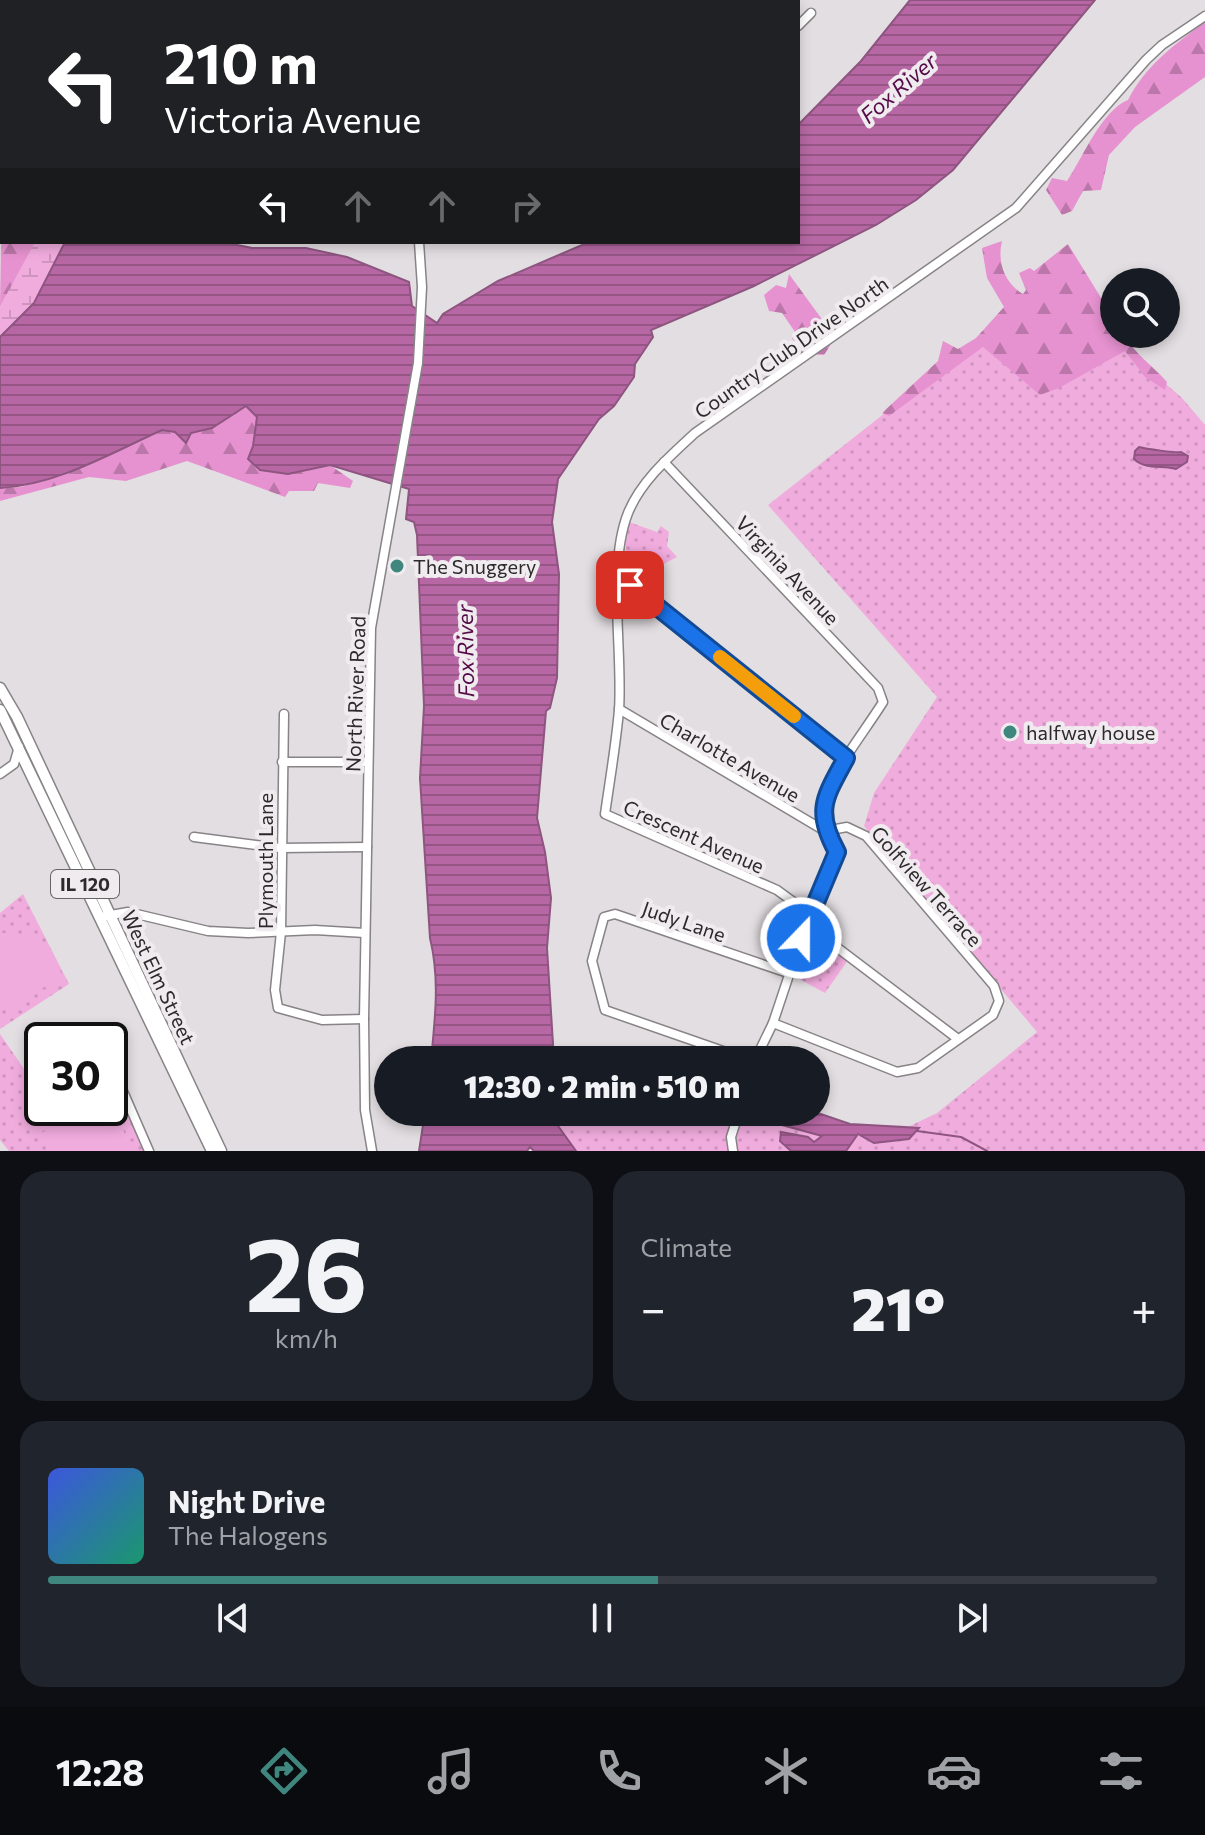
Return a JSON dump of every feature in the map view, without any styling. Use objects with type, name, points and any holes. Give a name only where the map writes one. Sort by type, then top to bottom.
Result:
[{"type":"main road","name":"West Elm Street","points":[[0,688],[17,717],[212,1151]]},
{"type":"main road","name":"West Elm Street","points":[[0,710],[221,1151]]},
{"type":"street","points":[[800,24],[811,13]]},
{"type":"street","name":"Country Club Drive North","points":[[605,814],[619,709],[618,586],[621,540],[627,514],[642,488],[664,462],[712,420],[1016,208],[1146,60],[1162,45],[1205,16]]},
{"type":"street","name":"North River Road","points":[[372,1151],[365,1110],[364,1019],[371,628],[418,363],[422,244]]},
{"type":"street","name":"Virginia Avenue","points":[[664,462],[878,688],[883,702],[846,758]]},
{"type":"street","points":[[618,586],[630,585],[846,758],[824,801],[825,831],[837,852],[806,924],[773,1023],[762,1046]]},
{"type":"street","name":"Charlotte Avenue","points":[[619,709],[825,831]]},
{"type":"street","name":"Plymouth Lane","points":[[284,714],[281,932],[275,990],[278,1008],[322,1020],[364,1019]]},
{"type":"street","points":[[0,774],[11,767],[17,758],[19,746]]},
{"type":"street","points":[[282,762],[367,762]]},
{"type":"street","points":[[11,767],[31,770]]},
{"type":"street","name":"Crescent Avenue","points":[[605,814],[777,890],[810,914]]},
{"type":"street","name":"Golfview Terrace","points":[[825,831],[847,827],[866,836],[994,986],[999,1001],[993,1015],[958,1039]]},
{"type":"street","points":[[194,837],[280,848],[367,847]]},
{"type":"street","points":[[105,916],[128,912],[208,931],[365,933]]},
{"type":"street","name":"Judy Lane","points":[[709,1046],[605,1010],[592,961],[604,917],[615,914],[788,973]]},
{"type":"street","points":[[773,1023],[897,1072],[918,1068],[958,1039],[806,924]]},
{"type":"street","points":[[128,1103],[149,1151]]},
{"type":"street","points":[[733,1151],[731,1137],[735,1126]]},
{"type":"green space","points":[[1205,22],[1205,77],[1135,127],[1109,155],[1101,190],[1083,191],[1072,211],[1062,215],[1046,190],[1052,178],[1067,181],[1101,124],[1128,100],[1143,76],[1162,56]]},
{"type":"green space","points":[[1002,241],[1000,256],[1004,271],[1011,284],[1023,294],[1026,290],[1019,273],[1030,268],[1034,271],[1068,244],[1100,296],[1100,348],[1133,348],[1167,382],[1165,390],[1145,377],[1125,351],[1059,388],[1040,395],[983,347],[889,416],[882,413],[938,361],[943,341],[958,349],[976,338],[1004,307],[987,278],[982,248]]},
{"type":"green space","points":[[1,244],[35,244],[0,307]]},
{"type":"green space","points":[[34,244],[64,244],[34,303],[0,337],[0,307]]},
{"type":"green space","points":[[789,274],[829,329],[830,346],[824,355],[801,354],[792,338],[795,332],[782,313],[769,311],[764,295],[776,285],[786,288]]},
{"type":"green space","points":[[983,336],[1100,342],[1100,348],[1125,348],[1182,398],[1205,425],[1205,1151],[576,1151],[558,1126],[830,1126],[830,1117],[849,1124],[910,1126],[937,1113],[1037,1032],[864,826],[874,793],[937,697],[768,505]]},
{"type":"green space","points":[[246,406],[257,417],[248,459],[288,474],[330,465],[353,481],[350,488],[318,483],[314,491],[289,491],[285,497],[187,461],[126,481],[89,477],[0,501],[0,488],[21,487],[78,468],[162,430],[191,433],[212,428]]},
{"type":"green space","points":[[629,522],[657,532],[661,526],[669,532],[667,546],[677,557],[631,581],[626,579]]},
{"type":"green space","points":[[23,894],[69,984],[0,1029],[0,913]]},
{"type":"green space","points":[[807,928],[848,960],[825,993],[792,975]]},
{"type":"green space","points":[[2,933],[27,935],[41,941],[63,976],[11,1007],[4,1005],[0,998]]},
{"type":"green space","points":[[0,1034],[24,1069],[24,1126],[128,1126],[128,1113],[144,1151],[9,1151],[0,1140]]},
{"type":"green space","points":[[53,1126],[121,1126],[133,1151],[50,1151],[40,1134]]},
{"type":"water","name":"Fox River","points":[[910,0],[1095,0],[953,170],[916,200],[876,225],[754,286],[651,330],[653,337],[635,364],[634,377],[614,406],[599,419],[558,479],[552,522],[559,574],[557,678],[550,708],[546,711],[537,818],[551,898],[547,948],[553,1046],[432,1046],[436,984],[430,938],[420,778],[424,706],[417,535],[414,522],[406,519],[409,489],[330,465],[288,474],[260,470],[248,459],[257,417],[246,406],[212,428],[191,433],[186,443],[175,432],[162,430],[63,474],[21,486],[0,488],[0,337],[34,303],[64,244],[233,244],[252,248],[306,248],[347,257],[409,282],[412,306],[437,323],[443,314],[498,281],[584,244],[800,244],[800,123],[861,61]]},
{"type":"water","points":[[1139,447],[1181,452],[1188,456],[1187,462],[1176,469],[1143,465],[1134,459]]},
{"type":"water","points":[[830,1117],[850,1124],[919,1128],[909,1139],[874,1143],[858,1134],[846,1151],[791,1151],[780,1141],[781,1132],[808,1137],[814,1142],[822,1136],[786,1126],[830,1126]]},
{"type":"water","points":[[423,1126],[558,1126],[576,1151],[534,1151],[530,1147],[527,1151],[419,1151]]},
{"type":"waterway","points":[[917,1131],[961,1137],[987,1151]]},
{"type":"slow traffic","points":[[720,657],[794,716]]},
{"type":"place","name":"The Snuggery","points":[[397,566]]},
{"type":"place","name":"halfway house","points":[[1010,732]]},
{"type":"route","points":[[630,585],[846,758],[824,801],[825,831],[837,852],[801,938]]}]
